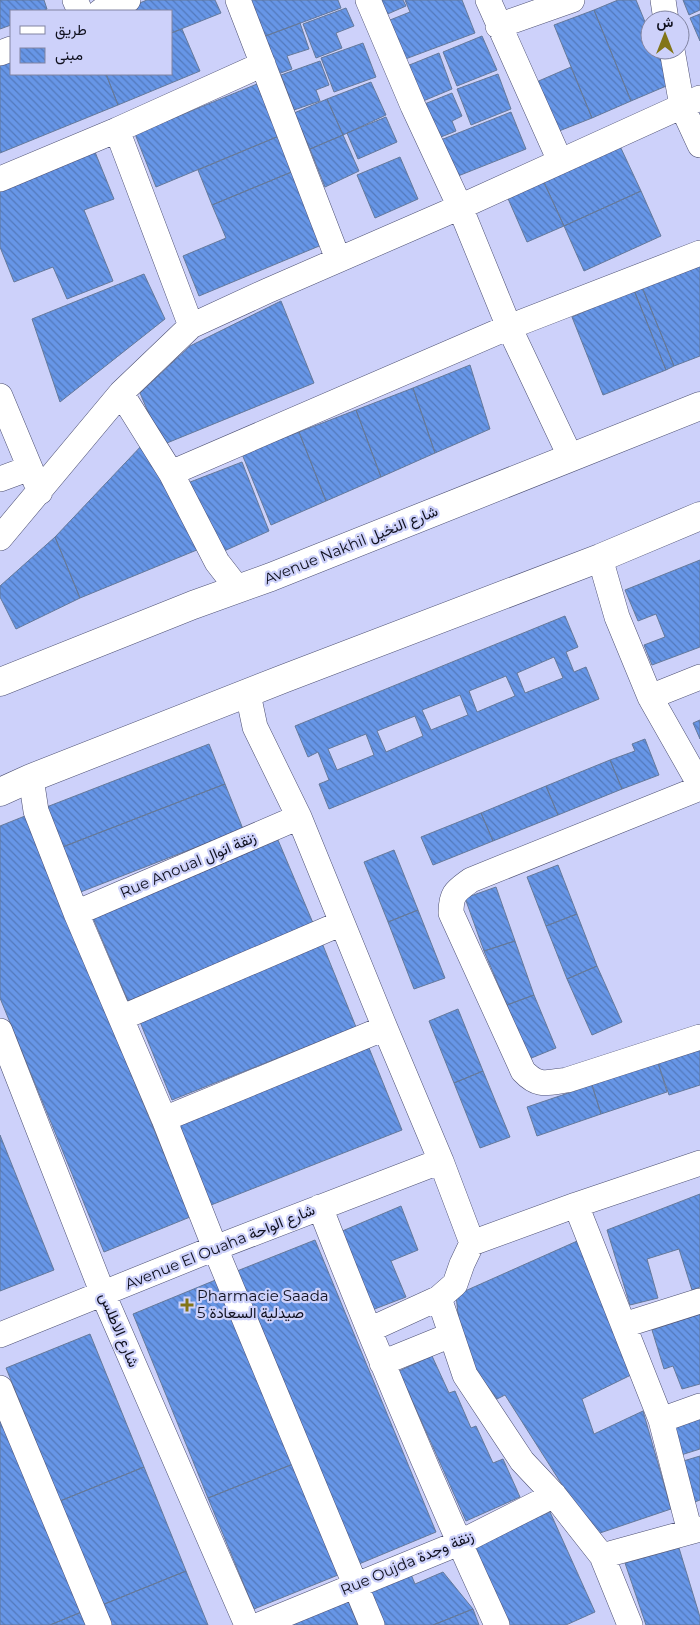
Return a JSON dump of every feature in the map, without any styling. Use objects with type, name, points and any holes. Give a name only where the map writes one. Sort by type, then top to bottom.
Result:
[{"type":"street","points":[[103,10],[128,0]]},
{"type":"street","points":[[238,0],[338,259]]},
{"type":"street","points":[[368,0],[394,64],[460,207],[509,327],[571,458]]},
{"type":"street","points":[[488,0],[560,161]]},
{"type":"street","points":[[498,26],[572,0]]},
{"type":"street","points":[[676,60],[691,102],[700,144]]},
{"type":"street","points":[[0,179],[117,130],[263,64]]},
{"type":"street","points":[[0,538],[121,393],[191,326],[691,102]]},
{"type":"street","points":[[117,130],[191,326]]},
{"type":"street","points":[[171,474],[509,327],[700,253]]},
{"type":"street","points":[[121,393],[171,474],[217,562],[238,589]]},
{"type":"street","points":[[0,396],[40,492]]},
{"type":"street","name":"Avenue Nakhil شارع النخيل","points":[[0,682],[700,406]]},
{"type":"street","points":[[0,479],[30,468]]},
{"type":"street","points":[[0,792],[31,778],[600,558],[700,516]]},
{"type":"street","points":[[600,558],[616,617],[650,697],[700,787],[471,880],[458,889],[451,900],[451,913],[523,1071],[532,1080],[545,1084],[567,1080],[700,1037]]},
{"type":"street","points":[[650,697],[700,677]]},
{"type":"street","points":[[248,694],[255,727],[299,817],[441,1161],[472,1243]]},
{"type":"street","points":[[31,778],[36,811],[76,913],[164,1119],[215,1248],[372,1625]]},
{"type":"street","name":"Rue Anoual زنقة انوال","points":[[76,913],[299,817]]},
{"type":"street","points":[[121,1018],[342,923]]},
{"type":"street","points":[[164,1119],[385,1028]]},
{"type":"street","name":"شارع الاطلس","points":[[0,1031],[103,1294],[247,1625]]},
{"type":"street","name":"Avenue El Ouaha شارع الواحة","points":[[0,1335],[215,1248],[441,1161]]},
{"type":"street","points":[[369,1330],[439,1298],[455,1284],[472,1243],[576,1204],[700,1163]]},
{"type":"street","points":[[576,1204],[661,1420],[695,1530],[602,1556]]},
{"type":"street","points":[[320,1207],[382,1363],[459,1543],[497,1625]]},
{"type":"street","points":[[439,1298],[465,1375],[522,1461],[554,1495],[602,1556],[630,1625]]},
{"type":"street","points":[[624,1325],[700,1301]]},
{"type":"street","points":[[382,1363],[451,1335]]},
{"type":"street","points":[[0,1388],[100,1625]]},
{"type":"street","points":[[661,1420],[700,1406]]},
{"type":"street","name":"Rue Oujda زنقة وجدة","points":[[259,1625],[459,1543],[554,1495]]},
{"type":"building","points":[[0,0],[44,0],[47,9],[45,10],[10,10],[10,25],[0,29]]},
{"type":"building","points":[[147,0],[215,0],[221,13],[172,33],[172,10],[122,10]]},
{"type":"building","points":[[251,0],[338,0],[341,8],[263,37]]},
{"type":"building","points":[[375,0],[403,0],[406,6],[383,16]]},
{"type":"building","points":[[405,0],[462,0],[475,33],[400,61],[385,22],[410,12]]},
{"type":"building","points":[[618,0],[636,0],[640,10],[640,60],[661,60],[671,84],[631,101],[594,10]]},
{"type":"building","points":[[683,0],[700,0],[700,10],[690,15],[690,10],[687,10]]},
{"type":"building","points":[[346,8],[354,26],[336,33],[342,48],[316,58],[303,24]]},
{"type":"building","points":[[594,10],[631,101],[592,118],[554,25]]},
{"type":"building","points":[[700,14],[700,41],[690,18]]},
{"type":"building","points":[[300,23],[309,49],[287,56],[292,69],[275,75],[263,37]]},
{"type":"building","points":[[182,29],[200,71],[118,105],[106,75],[172,75],[172,33]]},
{"type":"building","points":[[482,36],[497,70],[457,86],[443,52]]},
{"type":"building","points":[[363,43],[376,77],[334,92],[321,58]]},
{"type":"building","points":[[439,53],[452,89],[416,104],[402,68]]},
{"type":"building","points":[[10,56],[10,75],[106,75],[118,105],[0,153],[0,60]]},
{"type":"building","points":[[320,61],[329,85],[316,90],[320,101],[294,110],[281,75]]},
{"type":"building","points":[[571,67],[592,118],[554,133],[534,83]]},
{"type":"building","points":[[498,74],[511,109],[471,125],[457,89]]},
{"type":"building","points":[[371,82],[386,115],[343,135],[327,99]]},
{"type":"building","points":[[257,84],[279,136],[156,187],[135,134]]},
{"type":"building","points":[[452,93],[462,116],[452,121],[456,131],[431,141],[417,107]]},
{"type":"building","points":[[327,99],[343,135],[310,149],[294,113]]},
{"type":"building","points":[[511,112],[526,149],[453,178],[438,141]]},
{"type":"building","points":[[386,117],[397,142],[358,159],[347,133]]},
{"type":"building","points":[[343,135],[359,171],[325,187],[310,149]]},
{"type":"building","points":[[279,136],[294,171],[212,205],[198,170]]},
{"type":"building","points":[[619,144],[641,191],[564,226],[542,178]]},
{"type":"building","points":[[95,152],[114,199],[84,210],[113,281],[67,299],[53,267],[14,282],[0,247],[0,191]]},
{"type":"building","points":[[400,157],[418,199],[375,218],[357,175]]},
{"type":"building","points":[[294,171],[324,244],[199,296],[183,256],[226,238],[212,205]]},
{"type":"building","points":[[542,178],[564,226],[527,242],[506,194]]},
{"type":"building","points":[[641,191],[661,236],[584,271],[564,226]]},
{"type":"building","points":[[700,265],[700,356],[674,366],[642,287]]},
{"type":"building","points":[[144,274],[165,319],[60,402],[32,319]]},
{"type":"building","points":[[642,287],[674,366],[666,370],[634,290]]},
{"type":"building","points":[[634,290],[666,370],[603,395],[572,317]]},
{"type":"building","points":[[281,301],[314,383],[162,445],[140,393],[190,346]]},
{"type":"building","points":[[470,365],[490,429],[435,453],[413,388]]},
{"type":"building","points":[[413,388],[435,453],[381,477],[356,410]]},
{"type":"building","points":[[356,410],[381,477],[326,501],[299,432]]},
{"type":"building","points":[[299,432],[326,501],[271,525],[242,454]]},
{"type":"building","points":[[144,443],[209,545],[80,598],[55,537]]},
{"type":"building","points":[[242,462],[269,531],[215,555],[185,484]]},
{"type":"building","points":[[55,537],[80,598],[16,629],[0,597],[0,586]]},
{"type":"building","points":[[700,560],[700,647],[652,665],[644,645],[665,637],[656,614],[638,621],[625,590]]},
{"type":"building","points":[[565,616],[578,647],[566,652],[574,672],[586,667],[599,699],[329,809],[319,784],[329,780],[318,752],[308,757],[295,726]],"holes":[[[554,657],[563,678],[525,693],[517,673]],[[506,676],[515,696],[477,712],[469,691]],[[460,695],[468,715],[431,730],[422,710]],[[415,716],[423,736],[386,752],[377,731]],[[366,734],[374,755],[337,770],[328,749]]]},
{"type":"building","points":[[700,720],[700,739],[693,723]]},
{"type":"building","points":[[645,739],[659,775],[622,789],[610,760],[635,751],[632,744]]},
{"type":"building","points":[[209,744],[225,784],[60,848],[44,808]]},
{"type":"building","points":[[610,760],[622,789],[558,815],[546,786]]},
{"type":"building","points":[[225,784],[243,829],[78,893],[60,848]]},
{"type":"building","points":[[546,786],[558,815],[493,841],[481,813]]},
{"type":"building","points":[[481,813],[493,841],[433,865],[421,837]]},
{"type":"building","points":[[25,816],[190,1217],[104,1252],[0,998],[0,826]]},
{"type":"building","points":[[278,840],[313,923],[128,1001],[93,918]]},
{"type":"building","points":[[394,850],[418,910],[388,922],[364,862]]},
{"type":"building","points":[[558,865],[577,914],[546,926],[527,877]]},
{"type":"building","points":[[496,887],[515,941],[484,951],[465,898]]},
{"type":"building","points":[[418,910],[445,978],[414,989],[388,922]]},
{"type":"building","points":[[577,914],[597,966],[567,979],[546,926]]},
{"type":"building","points":[[515,941],[534,995],[507,1005],[484,951]]},
{"type":"building","points":[[322,943],[356,1027],[172,1100],[138,1017]]},
{"type":"building","points":[[597,966],[622,1022],[592,1035],[567,979]]},
{"type":"building","points":[[534,995],[556,1048],[529,1059],[507,1005]]},
{"type":"building","points":[[458,1009],[483,1071],[454,1083],[429,1021]]},
{"type":"building","points":[[369,1048],[402,1130],[211,1205],[178,1124]]},
{"type":"building","points":[[700,1050],[700,1085],[669,1095],[658,1063]]},
{"type":"building","points":[[658,1063],[667,1092],[601,1114],[592,1085]]},
{"type":"building","points":[[483,1071],[510,1137],[480,1148],[454,1083]]},
{"type":"building","points":[[592,1085],[601,1114],[537,1136],[527,1107]]},
{"type":"building","points":[[0,1135],[54,1270],[0,1291]]},
{"type":"building","points":[[700,1194],[700,1287],[692,1290],[679,1249],[647,1259],[658,1298],[630,1305],[607,1230]]},
{"type":"building","points":[[401,1206],[418,1250],[391,1261],[406,1297],[372,1310],[340,1232]]},
{"type":"building","points":[[584,1238],[631,1375],[582,1399],[594,1434],[643,1411],[671,1509],[594,1535],[505,1395],[497,1399],[471,1363],[460,1333],[456,1295]]},
{"type":"building","points":[[315,1240],[436,1532],[359,1564],[237,1271]]},
{"type":"building","points":[[218,1279],[293,1464],[208,1498],[133,1314]]},
{"type":"building","points":[[700,1314],[700,1384],[682,1389],[673,1366],[664,1369],[652,1330]]},
{"type":"building","points":[[90,1334],[144,1467],[60,1501],[6,1368]]},
{"type":"building","points":[[432,1356],[449,1393],[455,1391],[471,1428],[476,1426],[493,1463],[503,1459],[520,1497],[466,1521],[399,1371]]},
{"type":"building","points":[[0,1409],[84,1611],[50,1625],[0,1625]]},
{"type":"building","points":[[700,1417],[700,1449],[681,1455],[671,1426]]},
{"type":"building","points":[[700,1456],[700,1500],[692,1503],[680,1462]]},
{"type":"building","points":[[293,1464],[338,1575],[254,1609],[208,1498]]},
{"type":"building","points":[[144,1467],[186,1571],[102,1605],[60,1501]]},
{"type":"building","points":[[550,1512],[595,1612],[566,1625],[509,1625],[473,1545]]},
{"type":"building","points":[[679,1548],[700,1617],[700,1625],[646,1625],[625,1563]]},
{"type":"building","points":[[186,1571],[208,1625],[110,1625],[102,1605]]},
{"type":"building","points":[[410,1572],[415,1584],[443,1572],[473,1609],[433,1625],[383,1625],[369,1590]]},
{"type":"building","points":[[346,1596],[358,1625],[275,1625]]},
{"type":"building","points":[[473,1609],[479,1625],[433,1625]]},
{"type":"building","points":[[84,1611],[90,1625],[50,1625]]},
{"type":"place","name":"Pharmacie Saada 5 صيدلية السعادة","points":[[187,1305]]}]
